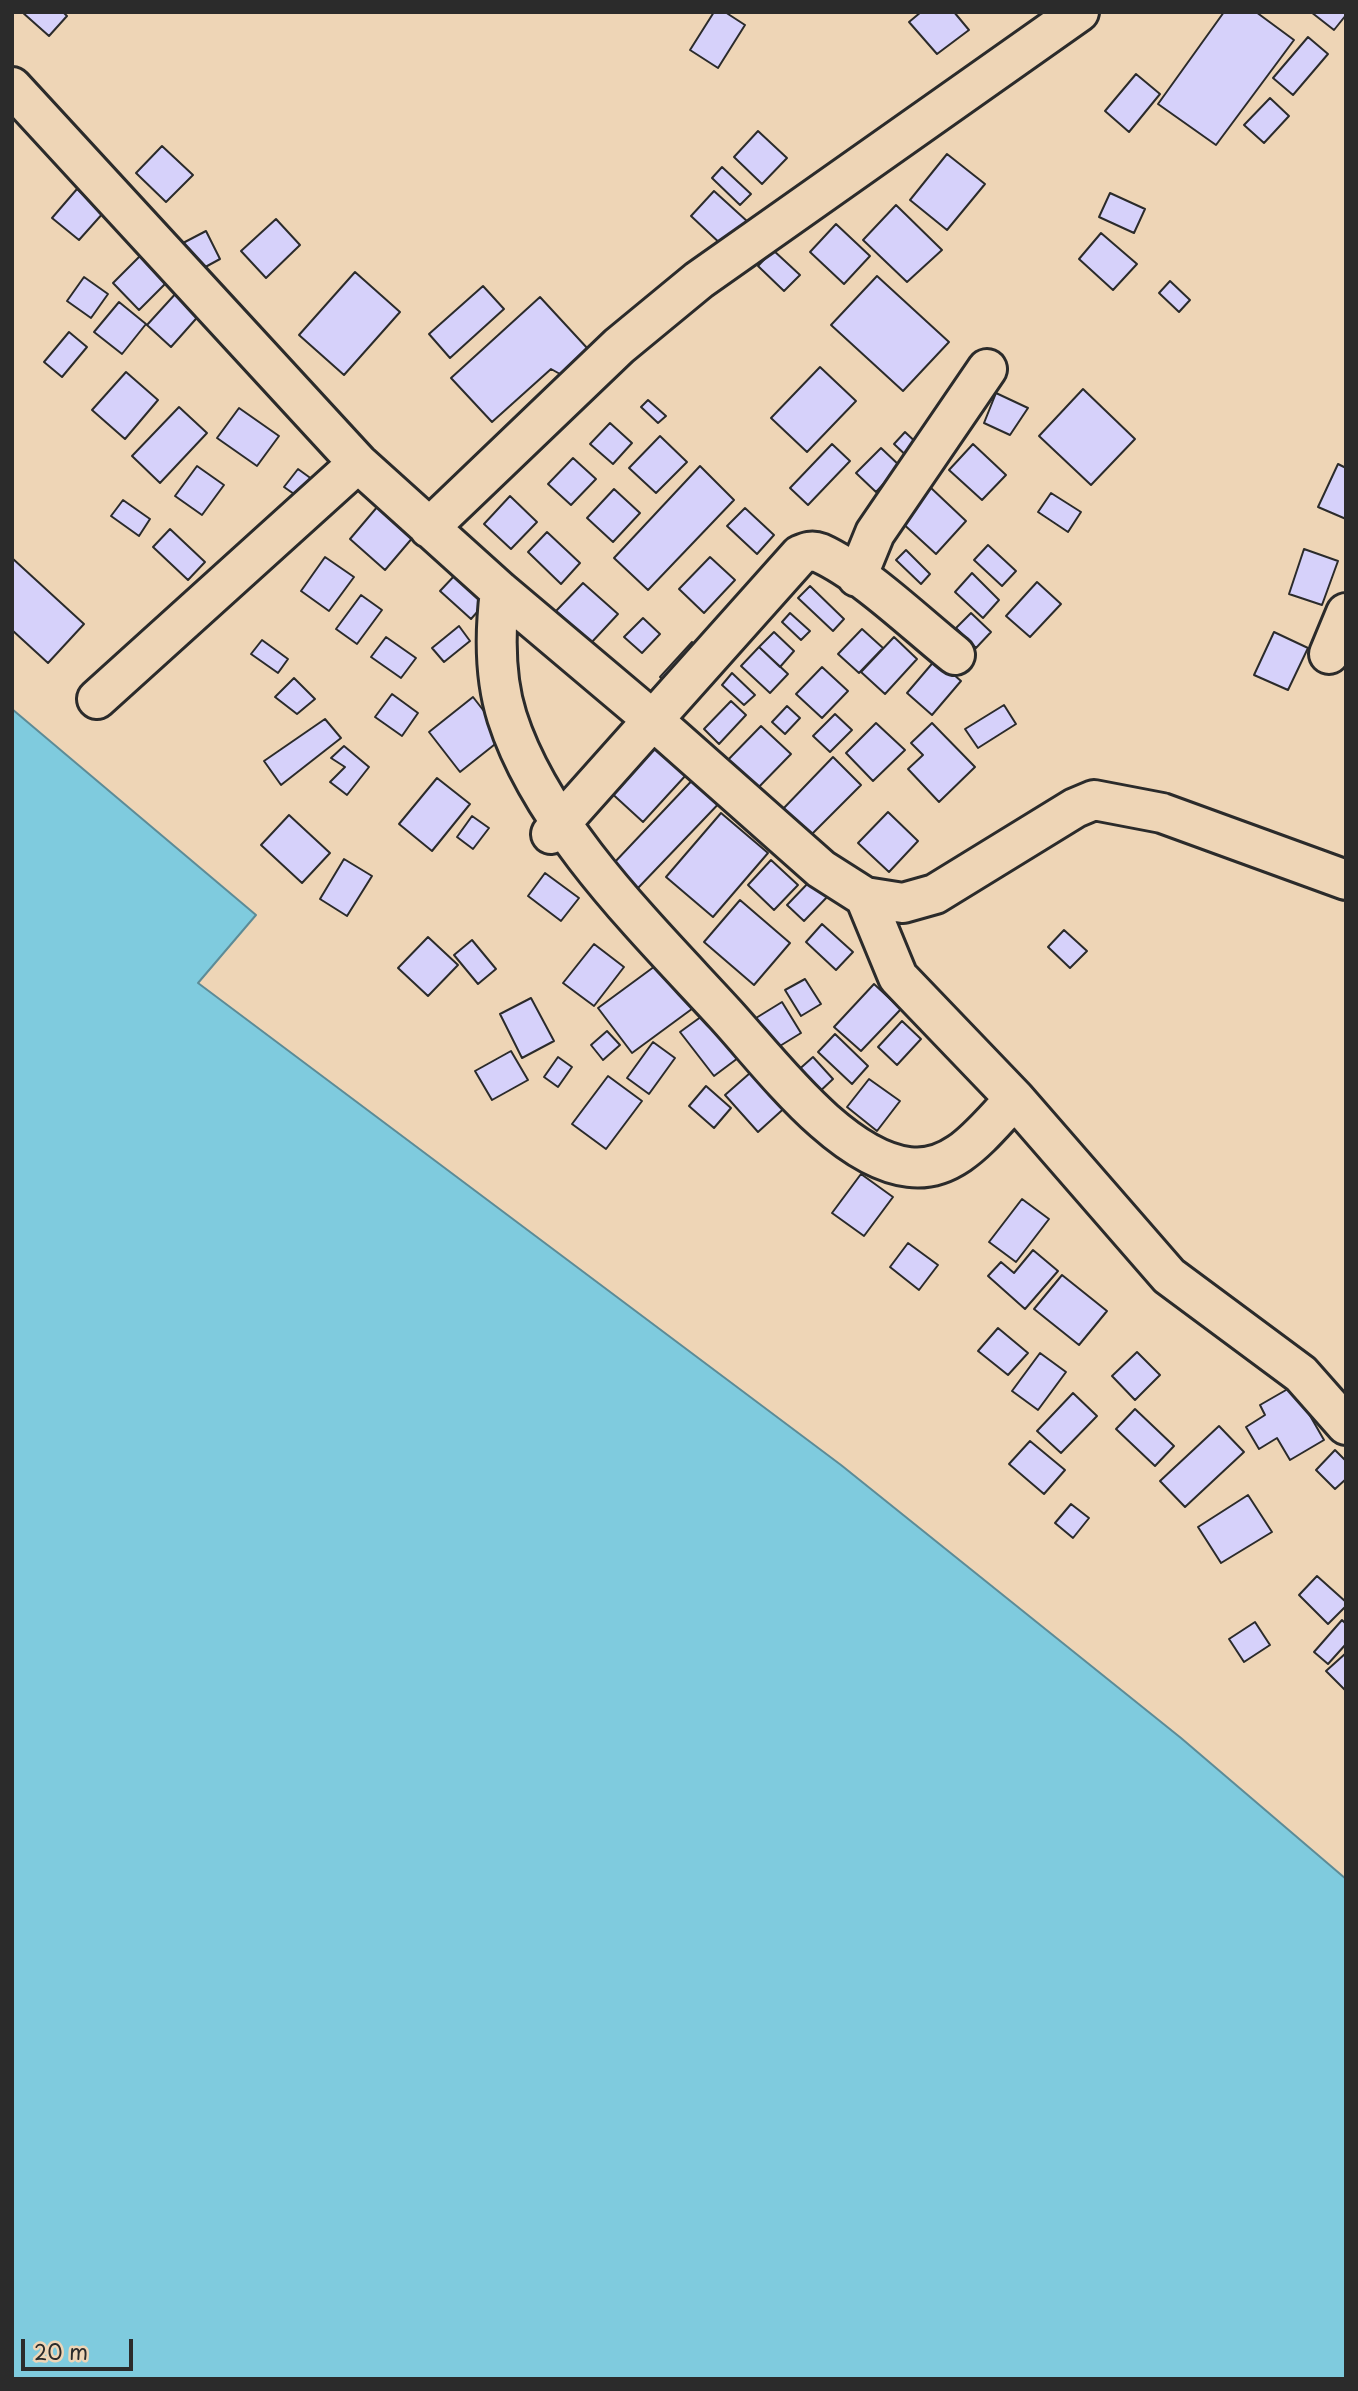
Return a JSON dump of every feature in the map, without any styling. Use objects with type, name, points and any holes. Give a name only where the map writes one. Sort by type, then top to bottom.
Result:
[{"type":"street","points":[[429,528],[619,346],[699,280],[1079,12]]},
{"type":"street","points":[[20,96],[79,164],[358,463],[500,591],[654,721],[821,869],[865,897],[903,903],[935,894],[1075,808],[1094,800],[1162,813],[1346,880]]},
{"type":"street","points":[[857,577],[875,533],[987,369]]},
{"type":"street","points":[[96,699],[358,463]]},
{"type":"street","points":[[557,828],[800,555],[810,551],[819,553],[857,577],[955,655]]},
{"type":"street","points":[[500,591],[496,626],[497,654],[507,717],[557,828],[813,1113],[864,1150],[890,1163],[909,1167],[943,1164],[960,1154],[1015,1099]]},
{"type":"street","points":[[1329,654],[1346,614]]},
{"type":"street","points":[[865,897],[898,977],[1015,1099],[1169,1276],[1301,1374],[1346,1425]]},
{"type":"water","points":[[12,709],[256,915],[198,983],[841,1465],[1181,1738],[1346,1879],[1346,2379],[12,2379]]},
{"type":"building","points":[[22,12],[63,12],[67,16],[49,36]]},
{"type":"building","points":[[714,12],[725,12],[745,25],[718,68],[690,50]]},
{"type":"building","points":[[921,12],[954,12],[969,30],[937,54],[909,22]]},
{"type":"building","points":[[1224,12],[1256,12],[1294,40],[1216,145],[1158,104]]},
{"type":"building","points":[[1311,12],[1346,12],[1346,15],[1334,30]]},
{"type":"building","points":[[1308,37],[1328,54],[1293,95],[1273,78]]},
{"type":"building","points":[[1136,74],[1160,94],[1129,132],[1105,111]]},
{"type":"building","points":[[1270,98],[1289,116],[1264,143],[1244,125]]},
{"type":"building","points":[[758,131],[787,158],[762,184],[734,157]]},
{"type":"building","points":[[162,146],[193,175],[166,202],[136,173]]},
{"type":"building","points":[[947,154],[985,184],[947,230],[910,200]]},
{"type":"building","points":[[722,167],[751,194],[740,205],[712,178]]},
{"type":"building","points":[[77,189],[104,212],[79,240],[52,218]]},
{"type":"building","points":[[714,191],[748,222],[724,247],[691,216]]},
{"type":"building","points":[[1110,193],[1145,209],[1134,233],[1099,217]]},
{"type":"building","points":[[896,205],[942,250],[907,282],[863,240]]},
{"type":"building","points":[[276,219],[300,245],[266,278],[241,251]]},
{"type":"building","points":[[836,224],[870,256],[844,284],[810,252]]},
{"type":"building","points":[[206,231],[220,259],[198,271],[183,243]]},
{"type":"building","points":[[1101,233],[1137,264],[1113,290],[1079,259]]},
{"type":"building","points":[[773,250],[800,275],[784,291],[758,266]]},
{"type":"building","points":[[140,256],[166,283],[139,310],[113,283]]},
{"type":"building","points":[[355,272],[400,312],[344,375],[299,335]]},
{"type":"building","points":[[877,276],[949,342],[903,391],[831,325]]},
{"type":"building","points":[[84,277],[108,294],[91,318],[67,301]]},
{"type":"building","points":[[1170,281],[1190,300],[1179,312],[1159,293]]},
{"type":"building","points":[[483,286],[504,309],[450,358],[429,334]]},
{"type":"building","points":[[178,291],[202,312],[171,347],[147,325]]},
{"type":"building","points":[[540,297],[588,349],[560,374],[551,369],[492,422],[451,378]]},
{"type":"building","points":[[119,302],[146,324],[122,354],[94,332]]},
{"type":"building","points":[[69,332],[87,347],[62,377],[44,362]]},
{"type":"building","points":[[820,367],[856,401],[807,452],[771,418]]},
{"type":"building","points":[[126,372],[158,400],[125,439],[92,410]]},
{"type":"building","points":[[1083,389],[1135,439],[1091,485],[1039,436]]},
{"type":"building","points":[[996,393],[1028,408],[1010,435],[984,423]]},
{"type":"building","points":[[648,400],[666,416],[658,423],[641,407]]},
{"type":"building","points":[[179,407],[207,433],[160,483],[132,456]]},
{"type":"building","points":[[239,408],[279,436],[257,466],[217,438]]},
{"type":"building","points":[[610,423],[632,443],[613,464],[590,444]]},
{"type":"building","points":[[905,432],[923,449],[912,461],[894,444]]},
{"type":"building","points":[[660,436],[687,462],[656,493],[629,468]]},
{"type":"building","points":[[832,444],[850,461],[808,505],[790,488]]},
{"type":"building","points":[[973,444],[1006,475],[982,500],[949,470]]},
{"type":"building","points":[[881,448],[900,466],[876,492],[856,473]]},
{"type":"building","points":[[573,458],[596,479],[571,505],[548,484]]},
{"type":"building","points":[[1338,464],[1346,468],[1346,519],[1318,507]]},
{"type":"building","points":[[197,466],[224,485],[202,515],[175,496]]},
{"type":"building","points":[[700,466],[734,500],[648,590],[614,558]]},
{"type":"building","points":[[298,469],[320,485],[307,503],[284,487]]},
{"type":"building","points":[[930,487],[966,521],[936,554],[899,520]]},
{"type":"building","points":[[614,489],[640,513],[613,542],[587,518]]},
{"type":"building","points":[[1051,493],[1081,512],[1068,532],[1038,512]]},
{"type":"building","points":[[510,496],[537,522],[511,549],[484,524]]},
{"type":"building","points":[[123,500],[150,519],[139,536],[111,516]]},
{"type":"building","points":[[378,506],[414,536],[385,570],[350,539]]},
{"type":"building","points":[[745,508],[774,535],[757,554],[727,526]]},
{"type":"building","points":[[170,529],[205,562],[188,580],[153,547]]},
{"type":"building","points":[[547,532],[580,563],[561,584],[528,552]]},
{"type":"building","points":[[988,545],[1016,571],[1002,586],[974,560]]},
{"type":"building","points":[[1304,549],[1338,561],[1322,605],[1289,594]]},
{"type":"building","points":[[906,550],[930,574],[921,584],[896,560]]},
{"type":"building","points":[[325,557],[354,577],[329,611],[301,591]]},
{"type":"building","points":[[710,557],[735,580],[704,613],[679,589]]},
{"type":"building","points":[[12,558],[84,624],[48,663],[12,630]]},
{"type":"building","points":[[972,573],[999,600],[983,618],[955,592]]},
{"type":"building","points":[[456,574],[487,601],[471,619],[440,591]]},
{"type":"building","points":[[1037,582],[1061,604],[1030,637],[1006,616]]},
{"type":"building","points":[[583,583],[618,614],[591,643],[556,611]]},
{"type":"building","points":[[810,586],[844,619],[833,631],[798,598]]},
{"type":"building","points":[[361,595],[382,610],[357,644],[336,629]]},
{"type":"building","points":[[790,613],[810,631],[801,640],[782,622]]},
{"type":"building","points":[[971,613],[991,632],[976,648],[956,628]]},
{"type":"building","points":[[643,618],[660,634],[642,653],[624,637]]},
{"type":"building","points":[[459,626],[470,641],[444,662],[432,648]]},
{"type":"building","points":[[862,629],[883,648],[859,673],[838,654]]},
{"type":"building","points":[[774,632],[794,651],[780,667],[759,647]]},
{"type":"building","points":[[1274,632],[1308,648],[1288,690],[1254,675]]},
{"type":"building","points":[[386,637],[416,658],[401,678],[371,657]]},
{"type":"building","points":[[894,637],[917,659],[885,694],[861,672]]},
{"type":"building","points":[[262,640],[288,659],[278,673],[251,654]]},
{"type":"building","points":[[692,642],[706,655],[673,689],[660,677]]},
{"type":"building","points":[[759,647],[788,674],[770,693],[741,666]]},
{"type":"building","points":[[936,659],[961,681],[932,715],[907,693]]},
{"type":"building","points":[[822,667],[848,691],[822,718],[796,694]]},
{"type":"building","points":[[732,673],[755,695],[744,705],[722,685]]},
{"type":"building","points":[[294,678],[315,699],[297,714],[275,697]]},
{"type":"building","points":[[392,694],[418,713],[402,736],[375,717]]},
{"type":"building","points":[[473,697],[504,737],[460,772],[429,732]]},
{"type":"building","points":[[731,701],[746,715],[719,744],[704,729]]},
{"type":"building","points":[[1004,705],[1016,724],[978,748],[965,729]]},
{"type":"building","points":[[787,706],[800,718],[785,734],[772,722]]},
{"type":"building","points":[[835,714],[852,730],[830,752],[813,736]]},
{"type":"building","points":[[325,719],[341,738],[281,785],[264,761]]},
{"type":"building","points":[[876,723],[905,750],[873,781],[846,753]]},
{"type":"building","points":[[932,723],[975,767],[939,802],[908,769],[923,755],[911,743]]},
{"type":"building","points":[[761,726],[791,754],[754,792],[724,764]]},
{"type":"building","points":[[660,730],[697,763],[643,822],[607,789]]},
{"type":"building","points":[[344,746],[369,767],[347,795],[330,782],[345,767],[331,758]]},
{"type":"building","points":[[833,757],[861,785],[809,837],[782,810]]},
{"type":"building","points":[[701,771],[727,795],[638,888],[613,864]]},
{"type":"building","points":[[437,778],[470,804],[432,851],[399,824]]},
{"type":"building","points":[[888,812],[918,841],[889,872],[858,843]]},
{"type":"building","points":[[721,813],[768,853],[713,917],[666,877]]},
{"type":"building","points":[[289,815],[330,853],[302,883],[261,845]]},
{"type":"building","points":[[472,816],[489,828],[473,849],[457,837]]},
{"type":"building","points":[[344,859],[372,876],[347,916],[320,899]]},
{"type":"building","points":[[771,860],[798,885],[774,910],[748,885]]},
{"type":"building","points":[[545,873],[579,898],[561,921],[528,896]]},
{"type":"building","points":[[812,879],[829,895],[804,921],[787,905]]},
{"type":"building","points":[[740,900],[790,943],[754,985],[704,942]]},
{"type":"building","points":[[822,924],[853,952],[836,970],[806,942]]},
{"type":"building","points":[[1064,930],[1087,951],[1070,968],[1048,947]]},
{"type":"building","points":[[428,937],[458,965],[428,996],[398,968]]},
{"type":"building","points":[[472,940],[496,969],[478,984],[454,955]]},
{"type":"building","points":[[594,944],[624,967],[594,1006],[563,983]]},
{"type":"building","points":[[666,958],[700,1003],[632,1053],[598,1008]]},
{"type":"building","points":[[805,979],[821,1004],[801,1016],[785,990]]},
{"type":"building","points":[[874,984],[901,1009],[861,1051],[834,1027]]},
{"type":"building","points":[[531,998],[554,1041],[522,1058],[500,1014]]},
{"type":"building","points":[[782,1002],[801,1033],[775,1049],[756,1018]]},
{"type":"building","points":[[709,1011],[742,1055],[714,1076],[680,1032]]},
{"type":"building","points":[[902,1021],[921,1039],[897,1065],[878,1047]]},
{"type":"building","points":[[607,1031],[620,1045],[603,1060],[591,1045]]},
{"type":"building","points":[[835,1034],[868,1066],[852,1084],[818,1052]]},
{"type":"building","points":[[653,1042],[675,1058],[649,1094],[627,1078]]},
{"type":"building","points":[[511,1051],[528,1080],[492,1100],[475,1071]]},
{"type":"building","points":[[558,1057],[572,1067],[558,1087],[544,1077]]},
{"type":"building","points":[[813,1057],[833,1079],[815,1096],[795,1073]]},
{"type":"building","points":[[758,1066],[790,1103],[758,1132],[725,1095]]},
{"type":"building","points":[[608,1076],[642,1101],[606,1149],[572,1124]]},
{"type":"building","points":[[869,1079],[900,1101],[877,1131],[847,1107]]},
{"type":"building","points":[[706,1086],[731,1108],[714,1128],[689,1106]]},
{"type":"building","points":[[861,1174],[893,1197],[864,1236],[832,1213]]},
{"type":"building","points":[[1022,1199],[1049,1219],[1016,1262],[989,1242]]},
{"type":"building","points":[[908,1243],[938,1265],[919,1290],[890,1267]]},
{"type":"building","points":[[1033,1250],[1058,1271],[1025,1309],[988,1276],[1001,1262],[1014,1273]]},
{"type":"building","points":[[1062,1275],[1107,1311],[1079,1345],[1034,1309]]},
{"type":"building","points":[[998,1328],[1028,1353],[1008,1375],[978,1351]]},
{"type":"building","points":[[1137,1352],[1160,1375],[1135,1400],[1112,1376]]},
{"type":"building","points":[[1040,1353],[1066,1372],[1038,1410],[1012,1391]]},
{"type":"building","points":[[1293,1386],[1324,1440],[1290,1460],[1277,1438],[1259,1449],[1246,1427],[1265,1415],[1260,1405]]},
{"type":"building","points":[[1073,1393],[1097,1416],[1061,1453],[1037,1431]]},
{"type":"building","points":[[1135,1409],[1174,1446],[1155,1466],[1116,1429]]},
{"type":"building","points":[[1219,1426],[1244,1452],[1185,1507],[1160,1481]]},
{"type":"building","points":[[1030,1441],[1065,1470],[1044,1494],[1009,1464]]},
{"type":"building","points":[[1335,1450],[1346,1461],[1346,1479],[1335,1489],[1316,1470]]},
{"type":"building","points":[[1248,1495],[1272,1532],[1221,1563],[1198,1527]]},
{"type":"building","points":[[1071,1504],[1089,1518],[1073,1538],[1055,1523]]},
{"type":"building","points":[[1317,1576],[1346,1602],[1346,1606],[1328,1624],[1299,1595]]},
{"type":"building","points":[[1342,1620],[1346,1624],[1346,1644],[1328,1664],[1314,1652]]},
{"type":"building","points":[[1255,1622],[1270,1645],[1244,1662],[1229,1639]]},
{"type":"building","points":[[1346,1653],[1346,1691],[1326,1671]]}]
